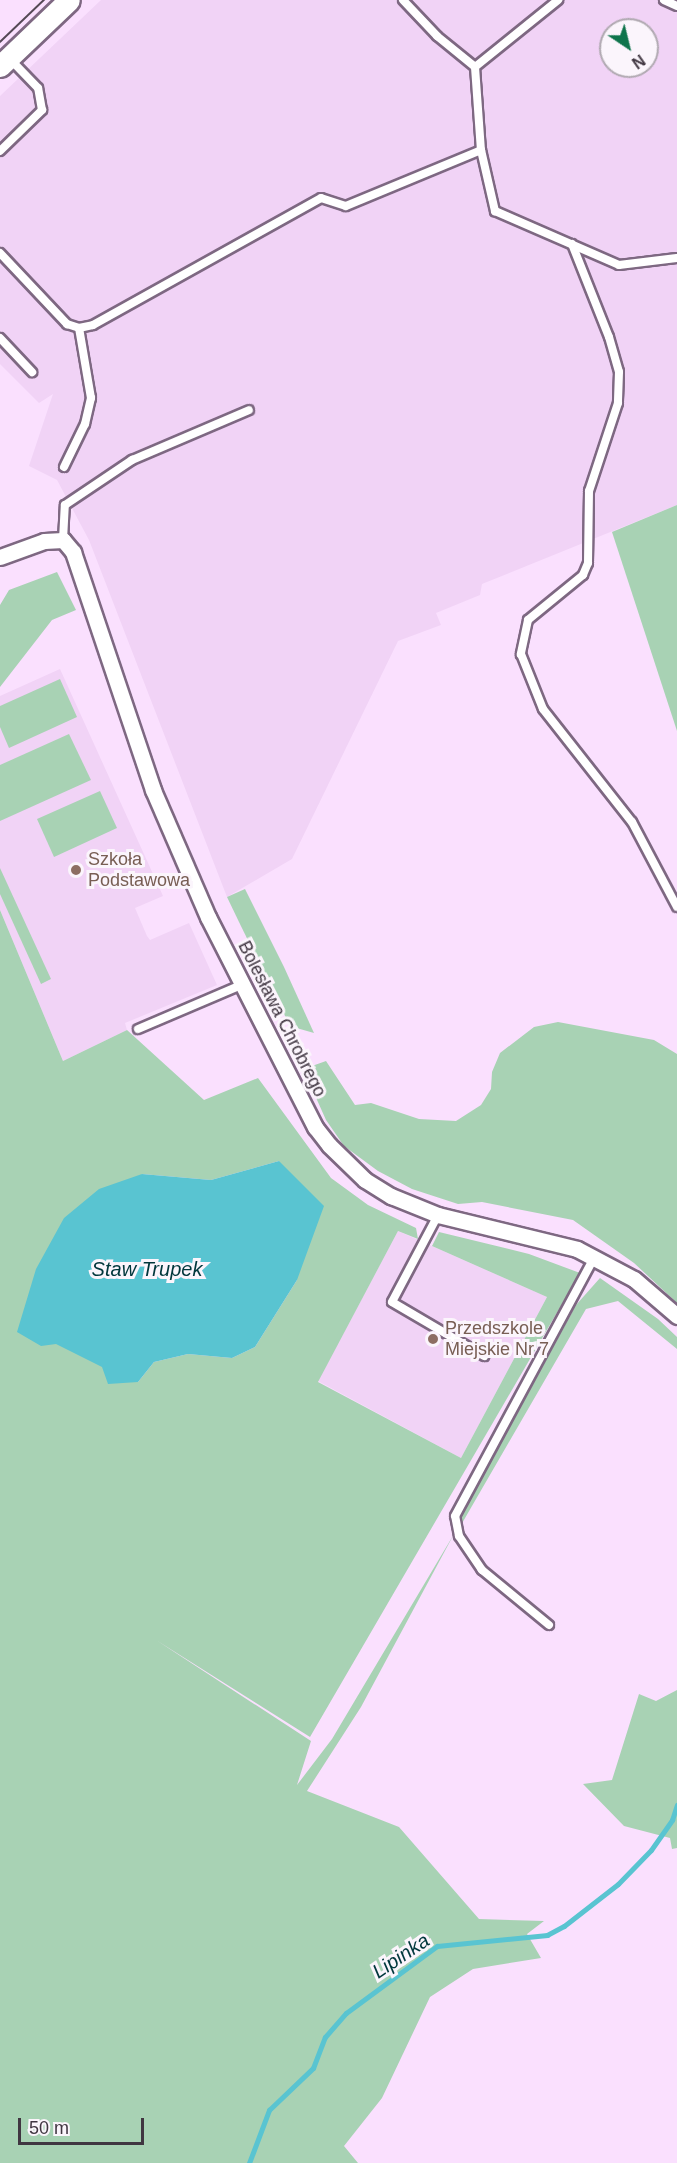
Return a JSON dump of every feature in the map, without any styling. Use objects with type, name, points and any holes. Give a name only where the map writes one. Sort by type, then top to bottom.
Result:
[{"type":"street","points":[[4,62],[69,0]]},
{"type":"street","points":[[0,557],[44,541],[63,540]]},
{"type":"street","name":"Bolesława Chrobrego","points":[[63,540],[73,552],[101,624],[153,790],[241,985],[315,1127],[329,1145],[373,1186],[438,1215],[537,1237],[595,1257],[634,1279],[677,1316]]},
{"type":"lane","points":[[403,0],[437,36],[475,67],[481,150],[495,211],[619,265],[677,258]]},
{"type":"lane","points":[[475,67],[558,0]]},
{"type":"lane","points":[[664,0],[677,6]]},
{"type":"lane","points":[[0,151],[42,110],[38,88],[4,62]]},
{"type":"lane","points":[[0,253],[67,324],[80,328],[93,325],[321,198],[346,206],[481,150]]},
{"type":"lane","points":[[572,244],[609,337],[618,372],[618,403],[589,491],[588,563],[583,575],[528,620],[521,654],[543,709],[632,822],[677,908]]},
{"type":"lane","points":[[64,467],[85,424],[91,398],[80,328]]},
{"type":"lane","points":[[0,338],[32,372]]},
{"type":"lane","points":[[63,540],[65,505],[132,460],[249,410]]},
{"type":"lane","points":[[138,1029],[241,985]]},
{"type":"lane","points":[[438,1215],[392,1302],[484,1356]]},
{"type":"lane","points":[[549,1626],[482,1570],[464,1547],[455,1516],[595,1257]]},
{"type":"shaded area","points":[[101,0],[677,0],[677,505],[482,584],[480,595],[436,613],[441,625],[398,641],[292,859],[227,897],[89,540],[57,480],[29,466],[53,394],[39,403],[0,364],[0,96]]},
{"type":"shaded area","name":"Szkoła Podstawowa","points":[[60,669],[163,896],[135,908],[147,936],[150,940],[189,923],[217,985],[125,1023],[127,1030],[63,1061],[0,910],[0,696]]},
{"type":"shaded area","name":"Przedszkole Miejskie Nr 7","points":[[398,1231],[547,1297],[461,1458],[318,1381]]},
{"type":"green space","points":[[677,505],[677,731],[612,532]]},
{"type":"green space","points":[[57,572],[76,610],[52,620],[0,687],[0,605],[9,590]]},
{"type":"green space","points":[[60,679],[77,717],[9,748],[0,727],[0,706]]},
{"type":"green space","points":[[69,734],[91,780],[0,821],[0,765]]},
{"type":"green space","points":[[100,791],[117,828],[54,857],[37,819]]},
{"type":"green space","points":[[0,868],[51,979],[41,984],[0,894]]},
{"type":"green space","points":[[245,889],[314,1033],[293,1027],[287,1020],[227,897]]},
{"type":"green space","points":[[0,910],[63,1061],[127,1030],[204,1100],[258,1078],[331,1178],[368,1205],[416,1228],[418,1239],[398,1231],[318,1382],[461,1458],[547,1297],[432,1246],[439,1232],[529,1254],[580,1273],[310,1737],[156,1640],[311,1741],[297,1785],[332,1739],[454,1534],[361,1707],[307,1791],[399,1827],[479,1919],[544,1921],[527,1934],[541,1958],[473,1969],[430,1997],[382,2098],[344,2146],[358,2163],[0,2163]],"holes":[[[279,1161],[297,1280],[255,1347],[232,1358],[188,1354],[154,1362],[138,1382],[56,1343],[142,1174],[211,1180]]]},
{"type":"green space","points":[[558,1022],[654,1040],[677,1054],[677,1303],[634,1263],[573,1220],[482,1202],[458,1204],[412,1189],[378,1171],[344,1146],[326,1120],[309,1082],[312,1066],[326,1061],[355,1105],[371,1103],[419,1119],[456,1121],[481,1105],[491,1089],[492,1072],[500,1053],[534,1027]]},
{"type":"green space","points":[[600,1278],[658,1319],[677,1337],[677,1349],[618,1301],[586,1309],[461,1525],[459,1520],[576,1305]]},
{"type":"green space","points":[[677,1690],[677,1848],[672,1849],[670,1838],[624,1826],[583,1784],[612,1780],[639,1694],[656,1701]]},
{"type":"water","name":"Staw Trupek","points":[[279,1161],[324,1206],[297,1280],[255,1347],[232,1358],[188,1354],[154,1362],[138,1382],[108,1384],[102,1367],[56,1344],[41,1346],[17,1332],[36,1269],[64,1218],[99,1189],[142,1174],[211,1180]]},
{"type":"waterway","name":"Lipinka","points":[[249,2163],[269,2110],[313,2068],[325,2037],[346,2013],[437,1946],[547,1935],[564,1926],[618,1884],[651,1850],[672,1820],[677,1805]]},
{"type":"tram line","points":[[0,42],[44,0]]},
{"type":"place","name":"Szkoła Podstawowa","points":[[76,870]]},
{"type":"place","name":"Przedszkole Miejskie Nr 7","points":[[433,1339]]}]
